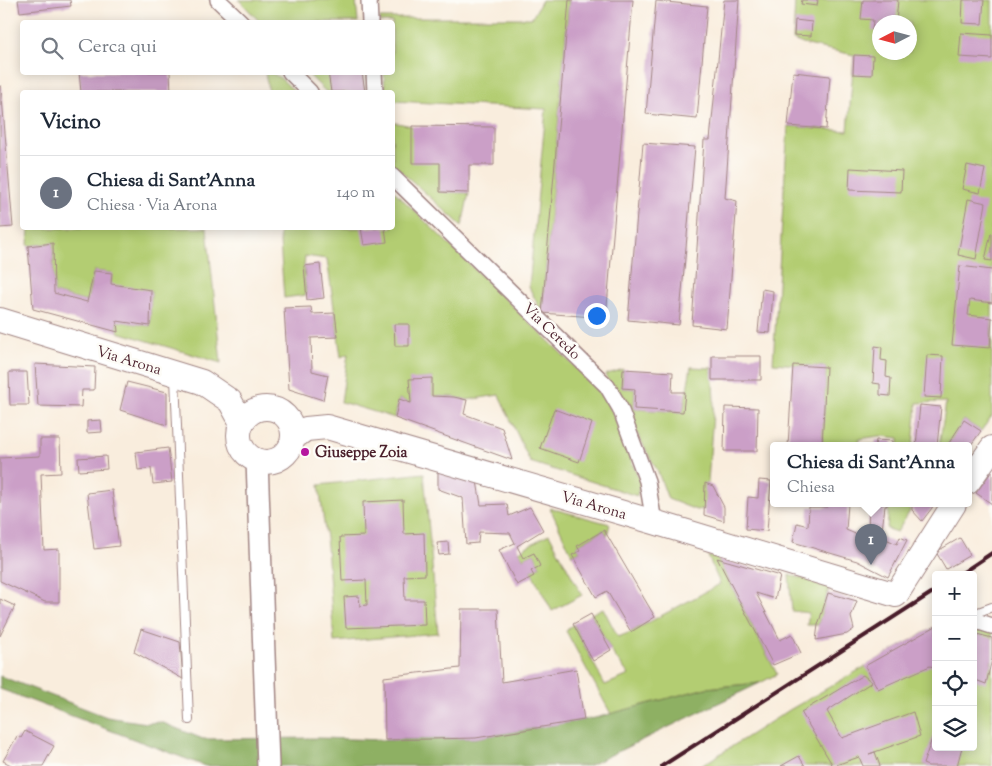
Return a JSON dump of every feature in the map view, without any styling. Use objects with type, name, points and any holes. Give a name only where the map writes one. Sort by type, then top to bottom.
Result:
[{"type":"main road","name":"Via Arona","points":[[0,320],[202,382],[230,401],[242,423]]},
{"type":"main road","points":[[270,408],[278,410],[290,421],[293,438],[291,446],[280,458],[264,462],[257,460],[245,451],[239,437],[242,423],[246,416],[253,410],[270,408]]},
{"type":"main road","name":"Via Arona","points":[[293,438],[306,429],[327,427],[896,595],[952,507]]},
{"type":"main road","points":[[972,476],[992,448]]},
{"type":"main road","points":[[257,460],[268,766]]},
{"type":"street","points":[[218,0],[239,20]]},
{"type":"street","points":[[369,0],[370,20]]},
{"type":"street","points":[[293,75],[308,90]]},
{"type":"street","points":[[374,75],[376,90]]},
{"type":"street","name":"Via Ceredo","points":[[395,179],[606,386],[620,408],[647,481],[654,522]]},
{"type":"street","points":[[977,621],[992,626]]},
{"type":"lane","points":[[174,374],[190,720]]},
{"type":"lane","points":[[977,613],[992,607]]},
{"type":"green space","points":[[239,0],[356,0],[358,20],[258,20]]},
{"type":"green space","points":[[542,0],[569,0],[542,313],[529,287],[546,109],[395,101],[395,90],[385,90],[384,75],[395,75],[395,20],[380,20],[380,18],[532,18]]},
{"type":"green space","points":[[795,0],[992,0],[992,416],[981,431],[964,420],[950,442],[940,442],[946,402],[917,403],[913,442],[899,442],[899,438],[880,436],[859,439],[859,442],[822,442],[826,367],[773,363],[788,126],[848,131],[854,55],[793,40]]},
{"type":"green space","points":[[265,75],[278,76],[293,90],[269,90]]},
{"type":"green space","points":[[309,75],[362,75],[365,90],[324,90]]},
{"type":"green space","points":[[395,123],[412,126],[440,163],[440,192],[469,193],[462,226],[395,166]]},
{"type":"green space","points":[[395,192],[596,387],[612,411],[640,482],[637,496],[530,462],[499,395],[467,400],[454,397],[432,396],[432,378],[410,380],[411,403],[399,399],[395,418],[341,402],[348,354],[341,357],[327,259],[305,256],[306,295],[284,298],[279,230],[395,230]]},
{"type":"green space","points":[[29,230],[207,230],[221,363],[118,332],[117,321],[150,326],[151,291],[111,290],[111,273],[94,271],[87,302],[54,293],[53,243],[28,246]]},
{"type":"green space","points":[[691,367],[712,368],[714,400],[706,509],[696,510],[668,499],[658,472],[605,375],[623,369],[622,388],[635,389],[634,409],[683,412]]},
{"type":"green space","points":[[424,473],[438,633],[334,642],[327,546],[319,485]]},
{"type":"green space","points":[[889,507],[909,507],[910,511],[897,532],[887,529]]},
{"type":"green space","points":[[550,508],[610,524],[607,536],[604,530],[577,545],[580,551],[572,555]]},
{"type":"green space","points":[[549,534],[582,595],[552,611],[531,571],[540,566],[534,553],[523,558],[519,551]]},
{"type":"green space","points":[[708,556],[717,558],[777,674],[760,683],[706,688],[611,714],[566,631],[573,624],[605,685],[629,675],[615,657],[591,614],[603,608],[618,637],[631,632],[720,584]]},
{"type":"green space","points":[[789,575],[830,585],[818,625],[807,625],[809,613],[792,611]]},
{"type":"green space","points":[[977,621],[992,626],[992,766],[701,766],[791,709],[932,628],[932,751],[977,751]]},
{"type":"green space","points":[[0,676],[107,717],[147,723],[161,722],[203,739],[320,738],[385,740],[476,738],[595,718],[706,688],[760,683],[588,766],[205,766],[0,689]]},
{"type":"building","points":[[18,0],[70,0],[71,6],[20,12]]},
{"type":"building","points":[[569,0],[633,0],[606,318],[542,313]]},
{"type":"building","points":[[724,0],[739,0],[725,198],[737,201],[727,329],[692,325],[704,140],[710,140]]},
{"type":"building","points":[[802,0],[818,0],[817,6],[801,4]]},
{"type":"building","points":[[863,0],[898,0],[897,15],[872,15],[872,20],[861,19]]},
{"type":"building","points":[[963,0],[984,0],[982,24],[962,23]]},
{"type":"building","points":[[656,1],[707,6],[697,119],[646,114]]},
{"type":"building","points":[[795,20],[812,22],[811,36],[794,35]]},
{"type":"building","points":[[961,33],[992,35],[992,59],[959,57]]},
{"type":"building","points":[[854,55],[872,56],[872,75],[853,74]]},
{"type":"building","points":[[793,72],[830,76],[826,129],[788,126]]},
{"type":"building","points":[[79,75],[170,75],[171,90],[81,90]]},
{"type":"building","points":[[328,75],[362,75],[365,90],[331,90]]},
{"type":"building","points":[[0,86],[13,227],[0,228]]},
{"type":"building","points":[[412,126],[494,127],[494,165],[469,165],[469,193],[440,192],[440,163],[412,163]]},
{"type":"building","points":[[643,143],[695,147],[679,325],[628,320]]},
{"type":"building","points":[[967,165],[985,169],[980,193],[962,189]]},
{"type":"building","points":[[850,168],[902,171],[901,192],[849,190]]},
{"type":"building","points":[[968,199],[986,203],[976,259],[958,255]]},
{"type":"building","points":[[361,230],[385,230],[387,242],[364,245]]},
{"type":"building","points":[[992,233],[992,261],[985,260]]},
{"type":"building","points":[[53,243],[54,293],[87,302],[94,271],[112,273],[111,284],[151,290],[150,326],[117,321],[118,332],[33,309],[28,246]]},
{"type":"building","points":[[320,264],[324,298],[307,300],[304,266]]},
{"type":"building","points":[[960,266],[992,270],[992,303],[970,300],[968,315],[992,318],[990,348],[952,345]]},
{"type":"building","points":[[762,289],[773,291],[770,333],[758,332]]},
{"type":"building","points":[[311,307],[312,314],[335,313],[338,337],[311,338],[312,371],[328,375],[323,400],[289,389],[284,308]]},
{"type":"building","points":[[394,324],[409,324],[409,346],[395,346]]},
{"type":"building","points":[[875,346],[882,347],[881,360],[887,361],[886,377],[891,378],[890,396],[880,395],[880,384],[873,383]]},
{"type":"building","points":[[927,355],[943,356],[941,398],[924,397]]},
{"type":"building","points":[[712,356],[761,356],[761,380],[712,380]]},
{"type":"building","points":[[35,364],[95,367],[94,390],[82,390],[81,407],[38,406]]},
{"type":"building","points":[[793,365],[826,367],[822,442],[788,442]]},
{"type":"building","points":[[623,369],[673,372],[672,392],[685,392],[683,412],[634,409],[635,389],[622,388]]},
{"type":"building","points":[[9,372],[27,372],[29,405],[10,405]]},
{"type":"building","points":[[432,378],[432,396],[454,397],[467,400],[464,414],[502,428],[512,460],[395,418],[399,399],[411,403],[409,379]]},
{"type":"building","points":[[127,382],[167,392],[167,425],[120,410]]},
{"type":"building","points":[[920,405],[941,407],[937,442],[916,442]]},
{"type":"building","points":[[725,407],[758,408],[757,451],[724,451]]},
{"type":"building","points":[[554,409],[592,423],[579,462],[540,448]]},
{"type":"building","points":[[101,420],[102,432],[87,433],[87,421]]},
{"type":"building","points":[[964,420],[981,431],[972,443],[950,442]]},
{"type":"building","points":[[40,439],[60,439],[61,473],[41,474],[44,550],[59,549],[59,602],[45,602],[0,581],[0,458],[40,456]]},
{"type":"building","points":[[876,440],[892,441],[892,442],[876,442]]},
{"type":"building","points":[[168,448],[172,482],[153,484],[151,468],[138,470],[136,452]]},
{"type":"building","points":[[106,456],[107,469],[79,471],[78,458]]},
{"type":"building","points":[[438,469],[477,481],[481,505],[507,504],[509,516],[530,507],[543,530],[517,546],[523,558],[534,553],[540,566],[531,571],[534,576],[517,585],[499,550],[515,543],[510,533],[479,532],[478,543],[466,544],[463,498],[438,489]]},
{"type":"building","points":[[992,471],[992,504],[976,493]]},
{"type":"building","points":[[759,480],[770,481],[767,531],[746,529],[748,497],[758,498]]},
{"type":"building","points":[[705,483],[713,486],[724,507],[724,521],[704,515]]},
{"type":"building","points":[[112,490],[119,546],[94,549],[87,493]]},
{"type":"building","points":[[403,500],[404,534],[424,533],[425,575],[404,576],[405,600],[424,600],[425,625],[346,628],[344,597],[359,596],[360,606],[367,605],[366,580],[342,581],[340,537],[364,536],[363,502]]},
{"type":"building","points":[[809,507],[848,507],[846,530],[865,538],[868,531],[897,544],[900,537],[907,540],[888,577],[857,561],[793,542],[797,523],[808,526]]},
{"type":"building","points":[[869,507],[885,507],[882,530],[868,528]]},
{"type":"building","points":[[912,507],[932,507],[922,521],[912,510]]},
{"type":"building","points":[[604,530],[655,617],[631,632],[607,591],[596,597],[572,555],[580,551],[577,546]]},
{"type":"building","points":[[960,538],[970,555],[946,569],[936,552]]},
{"type":"building","points":[[448,542],[449,554],[439,555],[437,543]]},
{"type":"building","points":[[717,558],[780,576],[775,599],[756,593],[780,640],[792,634],[801,653],[773,665]]},
{"type":"building","points":[[828,593],[857,601],[851,617],[854,629],[847,634],[816,640],[818,625]]},
{"type":"building","points":[[0,599],[15,606],[0,636]]},
{"type":"building","points":[[461,609],[498,609],[502,682],[576,669],[584,720],[476,738],[385,740],[384,677],[460,668]]},
{"type":"building","points":[[591,614],[611,650],[593,661],[573,624]]},
{"type":"building","points":[[932,628],[932,667],[878,689],[865,666]]},
{"type":"building","points":[[141,629],[180,642],[183,679],[134,652]]},
{"type":"building","points":[[977,634],[992,638],[992,659],[986,684],[977,681]]},
{"type":"building","points":[[863,675],[872,682],[827,711],[842,738],[913,712],[920,736],[869,754],[875,752],[880,766],[863,766],[859,757],[833,766],[801,712]]},
{"type":"building","points":[[25,731],[54,746],[43,766],[13,766],[3,761],[17,736],[21,738]]},
{"type":"building","points":[[932,739],[932,751],[961,751],[957,766],[928,766],[923,764]]},
{"type":"building","points":[[799,756],[805,766],[781,766]]},
{"type":"railway","points":[[965,571],[992,553]]},
{"type":"railway","points":[[662,766],[932,593]]},
{"type":"place","name":"Giuseppe Zoia","points":[[305,452]]},
{"type":"place","name":"Chiesa di Sant'Anna","points":[[871,565]]}]
